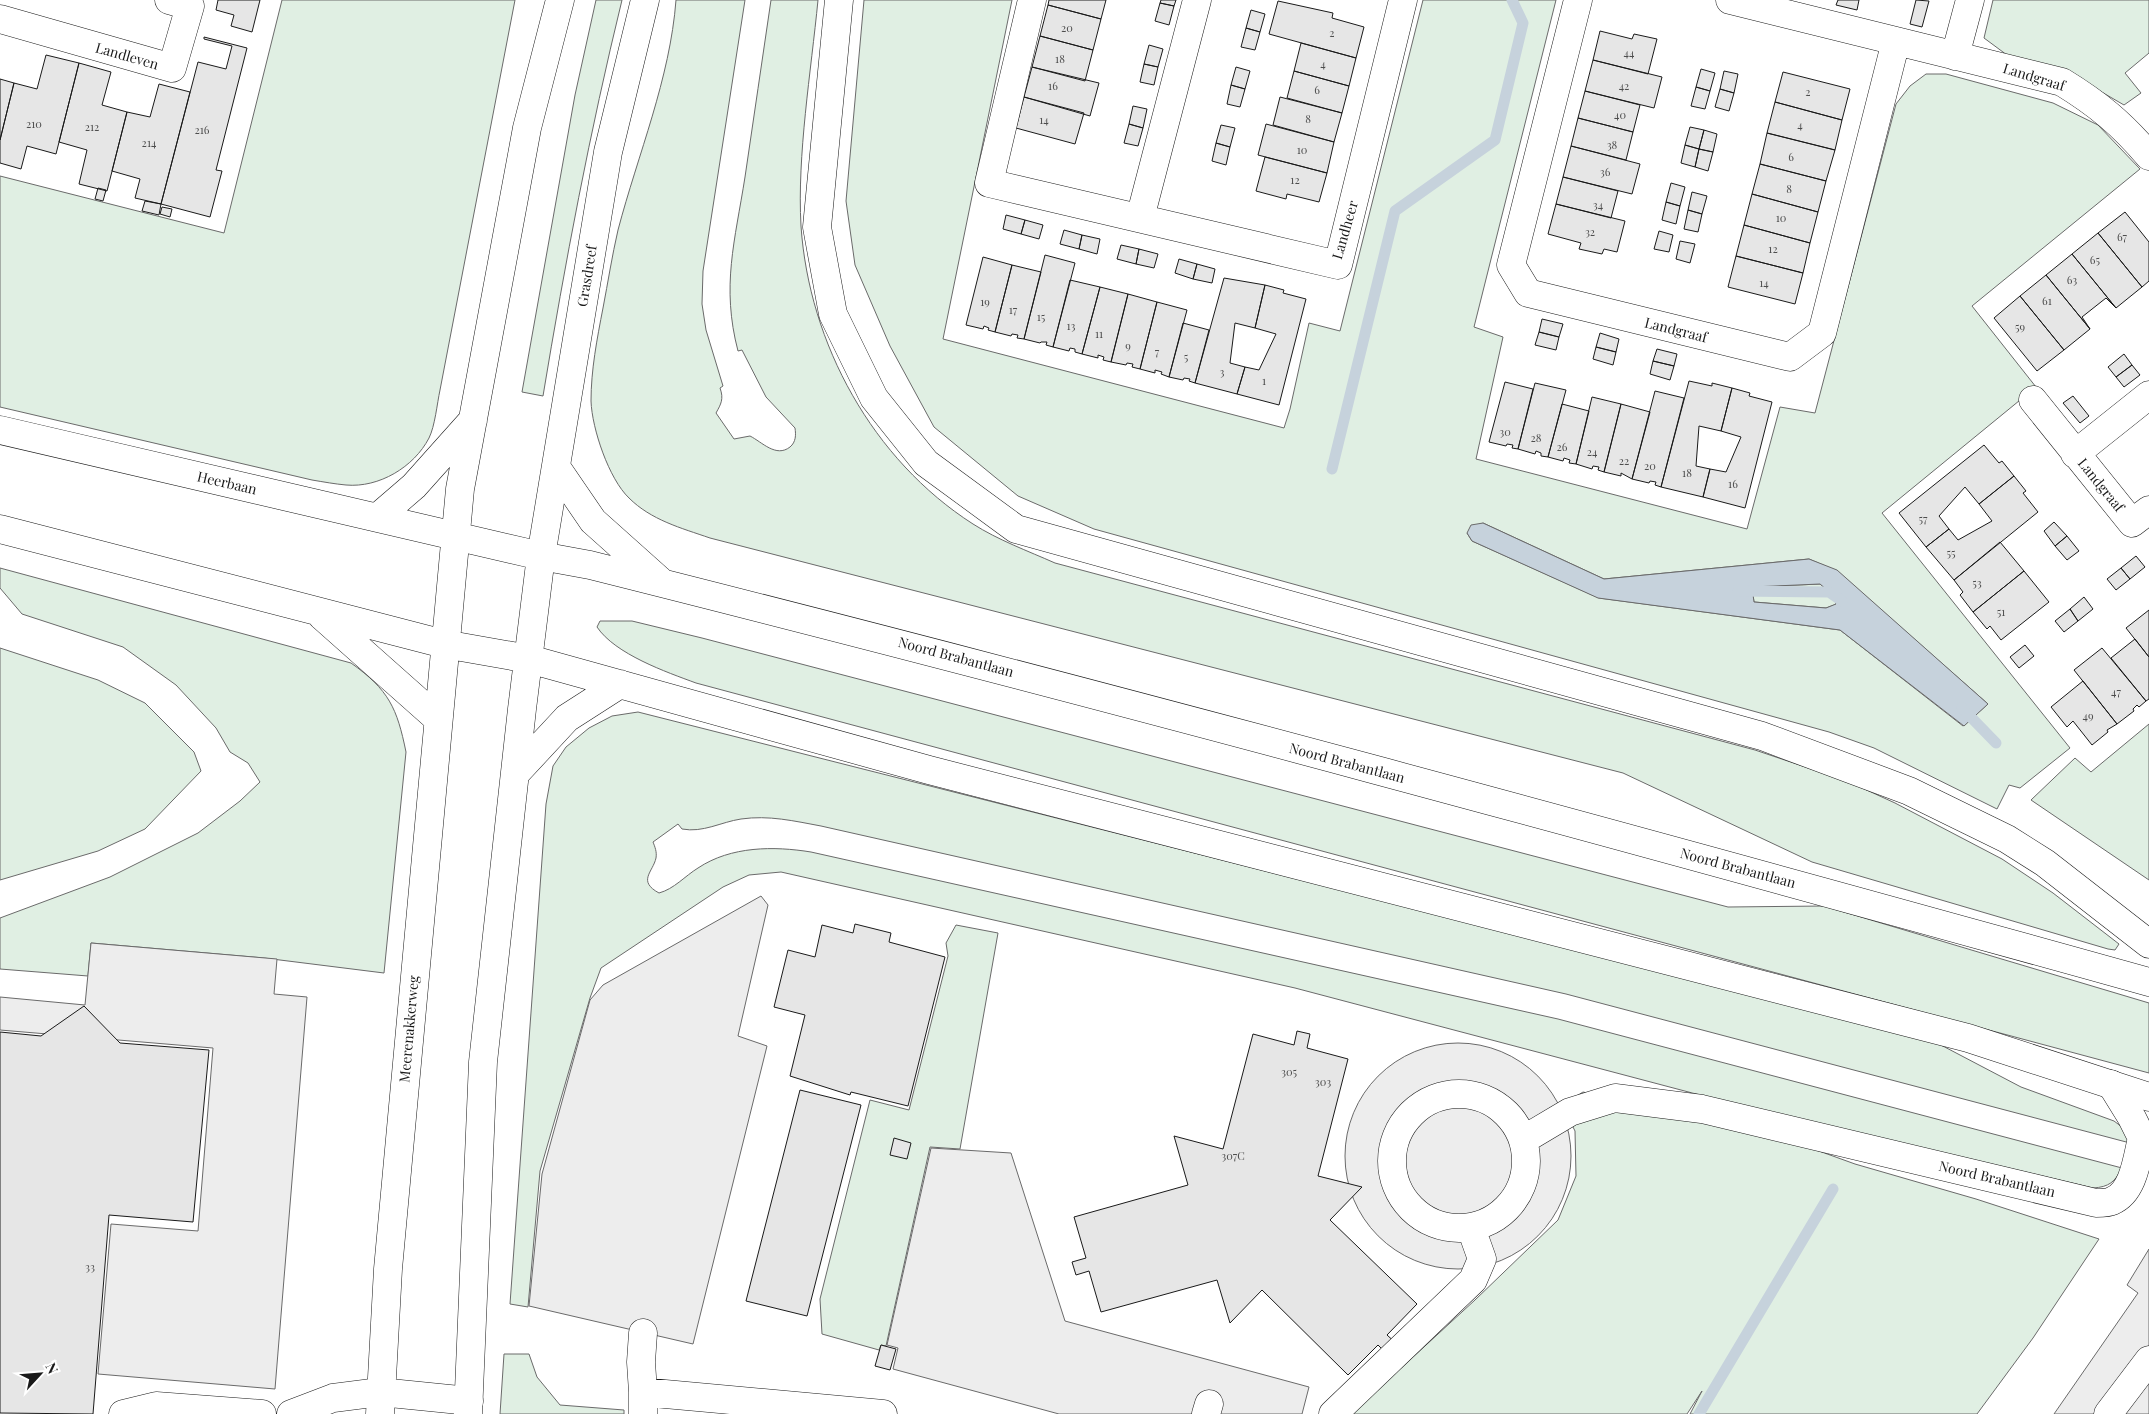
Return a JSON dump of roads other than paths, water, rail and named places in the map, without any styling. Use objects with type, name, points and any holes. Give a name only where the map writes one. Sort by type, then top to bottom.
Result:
[{"type":"main road","name":"Landleven","points":[[0,19],[172,68],[190,6],[169,0]]},
{"type":"main road","points":[[455,535],[460,489],[527,128],[560,0]]},
{"type":"main road","name":"Grasdreef","points":[[529,659],[541,556],[608,152],[645,0]]},
{"type":"main road","points":[[838,0],[817,226],[832,314],[874,398],[926,463],[1016,529],[1771,739],[1910,790],[2007,839],[2046,863],[2149,944]]},
{"type":"main road","name":"Landheer","points":[[1032,0],[989,183],[1338,265],[1403,0]]},
{"type":"main road","points":[[1140,218],[1197,0]]},
{"type":"main road","name":"Landgraaf","points":[[1578,0],[1512,265],[1528,293],[1790,358],[1822,333],[1896,41]]},
{"type":"main road","name":"Landgraaf","points":[[1730,0],[2062,82],[2092,100],[2128,131],[2149,156]]},
{"type":"main road","points":[[1955,56],[1970,0]]},
{"type":"main road","name":"Landgraaf","points":[[2075,454],[2149,395]]},
{"type":"main road","name":"Landgraaf","points":[[2033,400],[2132,523],[2149,510]]},
{"type":"main road","points":[[378,518],[414,486],[473,420]]},
{"type":"main road","name":"Heerbaan","points":[[0,430],[541,556]]},
{"type":"main road","points":[[556,467],[593,521],[662,583]]},
{"type":"main road","points":[[0,529],[444,644],[529,659],[929,770],[1968,1038],[2149,1097]]},
{"type":"main road","name":"Meerenakkerweg","points":[[380,1403],[388,1270],[455,535]]},
{"type":"main road","name":"Noord Brabantlaan","points":[[541,556],[590,565],[991,666],[1726,865],[2149,982]]},
{"type":"main road","points":[[318,611],[438,719]]},
{"type":"main road","points":[[291,1414],[333,1398],[380,1403],[469,1408],[483,1062],[529,659]]},
{"type":"main road","points":[[515,774],[566,718],[620,684]]},
{"type":"main road","name":"Noord Brabantlaan","points":[[1523,1140],[1570,1112],[1615,1098],[1702,1109],[2096,1203],[2112,1202],[2122,1194],[2130,1181],[2142,1138],[2111,1084]]},
{"type":"main road","points":[[1454,1093],[1476,1096],[1496,1104],[1512,1119],[1523,1140],[1526,1162],[1522,1185],[1511,1205],[1493,1220],[1471,1228],[1449,1228],[1428,1222],[1410,1208],[1398,1190],[1391,1170],[1392,1148],[1400,1127],[1414,1110],[1433,1098],[1454,1093]]},
{"type":"main road","points":[[1333,1414],[1473,1280],[1482,1259],[1471,1228]]},
{"type":"main road","points":[[643,1332],[641,1362],[643,1403],[883,1414]]},
{"type":"main road","points":[[2108,1414],[2149,1360]]},
{"type":"main road","points":[[123,1414],[156,1406],[227,1413],[262,1414]]},
{"type":"waterway","points":[[1332,469],[1395,211],[1495,140],[1523,23],[1512,0]]},
{"type":"waterway","points":[[1738,591],[1829,592],[1842,601]]},
{"type":"waterway","points":[[1962,708],[1996,743]]},
{"type":"waterway","points":[[1699,1414],[1833,1189]]}]
